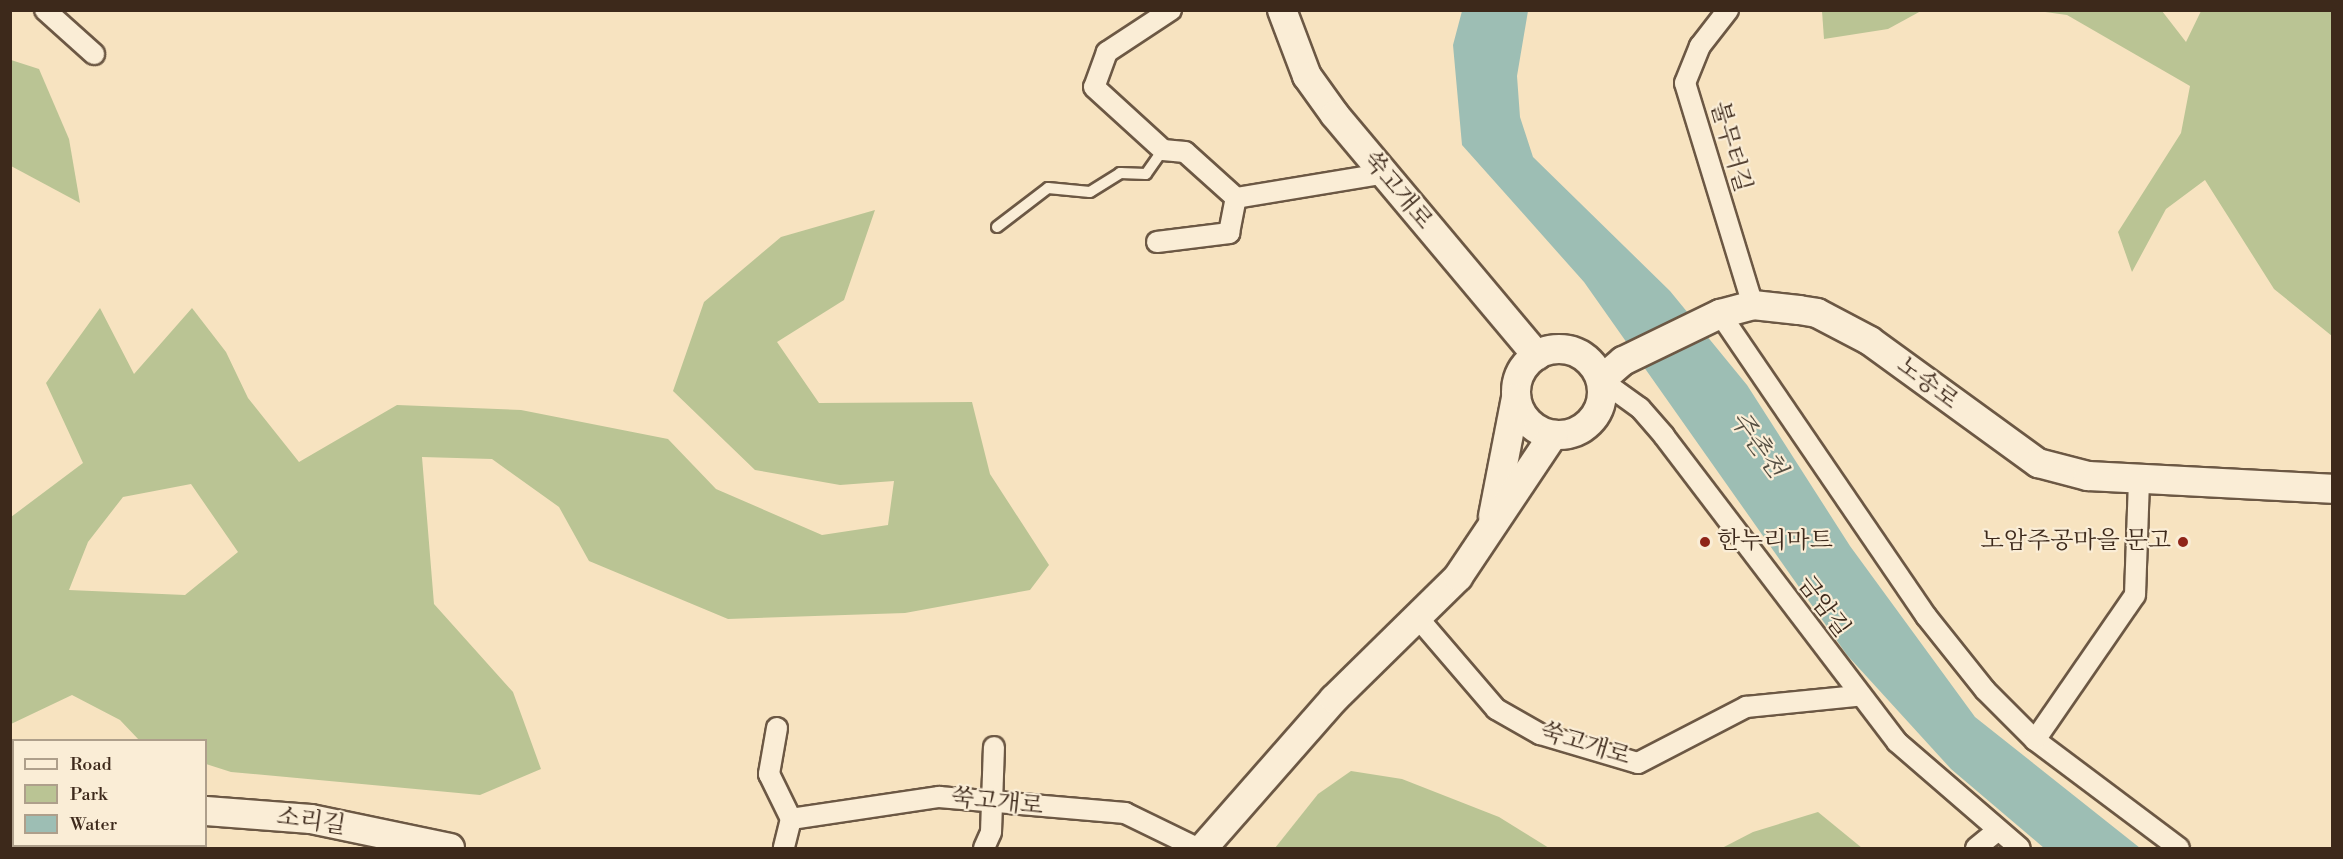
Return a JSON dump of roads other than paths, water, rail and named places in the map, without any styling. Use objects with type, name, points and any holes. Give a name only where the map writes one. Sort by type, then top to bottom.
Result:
[{"type":"main road","name":"쑥고개로","points":[[1282,10],[1307,75],[1381,174],[1458,265],[1525,375]]},
{"type":"main road","name":"노송로","points":[[1601,380],[1623,361],[1716,316],[1753,305],[1816,313],[1870,341],[2038,463],[2069,473],[2139,480],[2332,489]]},
{"type":"main road","points":[[1490,530],[1525,375],[1571,351],[1595,367],[1601,380],[1603,395],[1591,422],[1574,433],[1553,435],[1529,423],[1525,375]]},
{"type":"main road","points":[[1203,849],[1334,699],[1458,577],[1553,435]]},
{"type":"main road","name":"소리길","points":[[207,811],[310,819],[450,849]]},
{"type":"street","points":[[45,10],[94,54]]},
{"type":"street","points":[[1171,10],[1107,52],[1094,87],[1164,150],[1185,152],[1236,198]]},
{"type":"street","name":"불무터길","points":[[1728,10],[1700,46],[1685,83],[1753,305]]},
{"type":"street","points":[[1236,198],[1381,174]]},
{"type":"street","points":[[1157,242],[1229,233],[1236,198]]},
{"type":"street","points":[[1716,316],[1926,616],[1985,690],[2035,740],[2179,849]]},
{"type":"street","name":"금암길","points":[[1601,380],[1640,408],[1664,436],[1857,696],[1897,742],[2020,849]]},
{"type":"street","points":[[2035,740],[2135,595],[2139,480]]},
{"type":"street","name":"쑥고개로","points":[[1418,618],[1496,709],[1540,734],[1638,763],[1746,707],[1857,696]]},
{"type":"street","points":[[777,728],[769,774],[790,819],[784,849]]},
{"type":"street","points":[[984,849],[993,805],[994,747]]},
{"type":"street","name":"쑥고개로","points":[[790,819],[939,797],[993,805],[1125,813],[1197,849]]},
{"type":"street","points":[[1976,849],[1998,830]]},
{"type":"lane","points":[[997,227],[1048,188],[1090,192],[1120,173],[1146,174],[1164,150]]},
{"type":"water","name":"주촌천","points":[[1462,11],[1528,11],[1517,76],[1520,117],[1533,157],[1670,291],[1747,385],[1850,546],[1975,717],[2140,848],[2044,848],[1951,769],[1847,655],[1584,282],[1462,145],[1453,45]]},
{"type":"place","name":"한누리마트","points":[[1705,542]]},
{"type":"place","name":"노암주공마을 문고","points":[[2183,542]]}]
